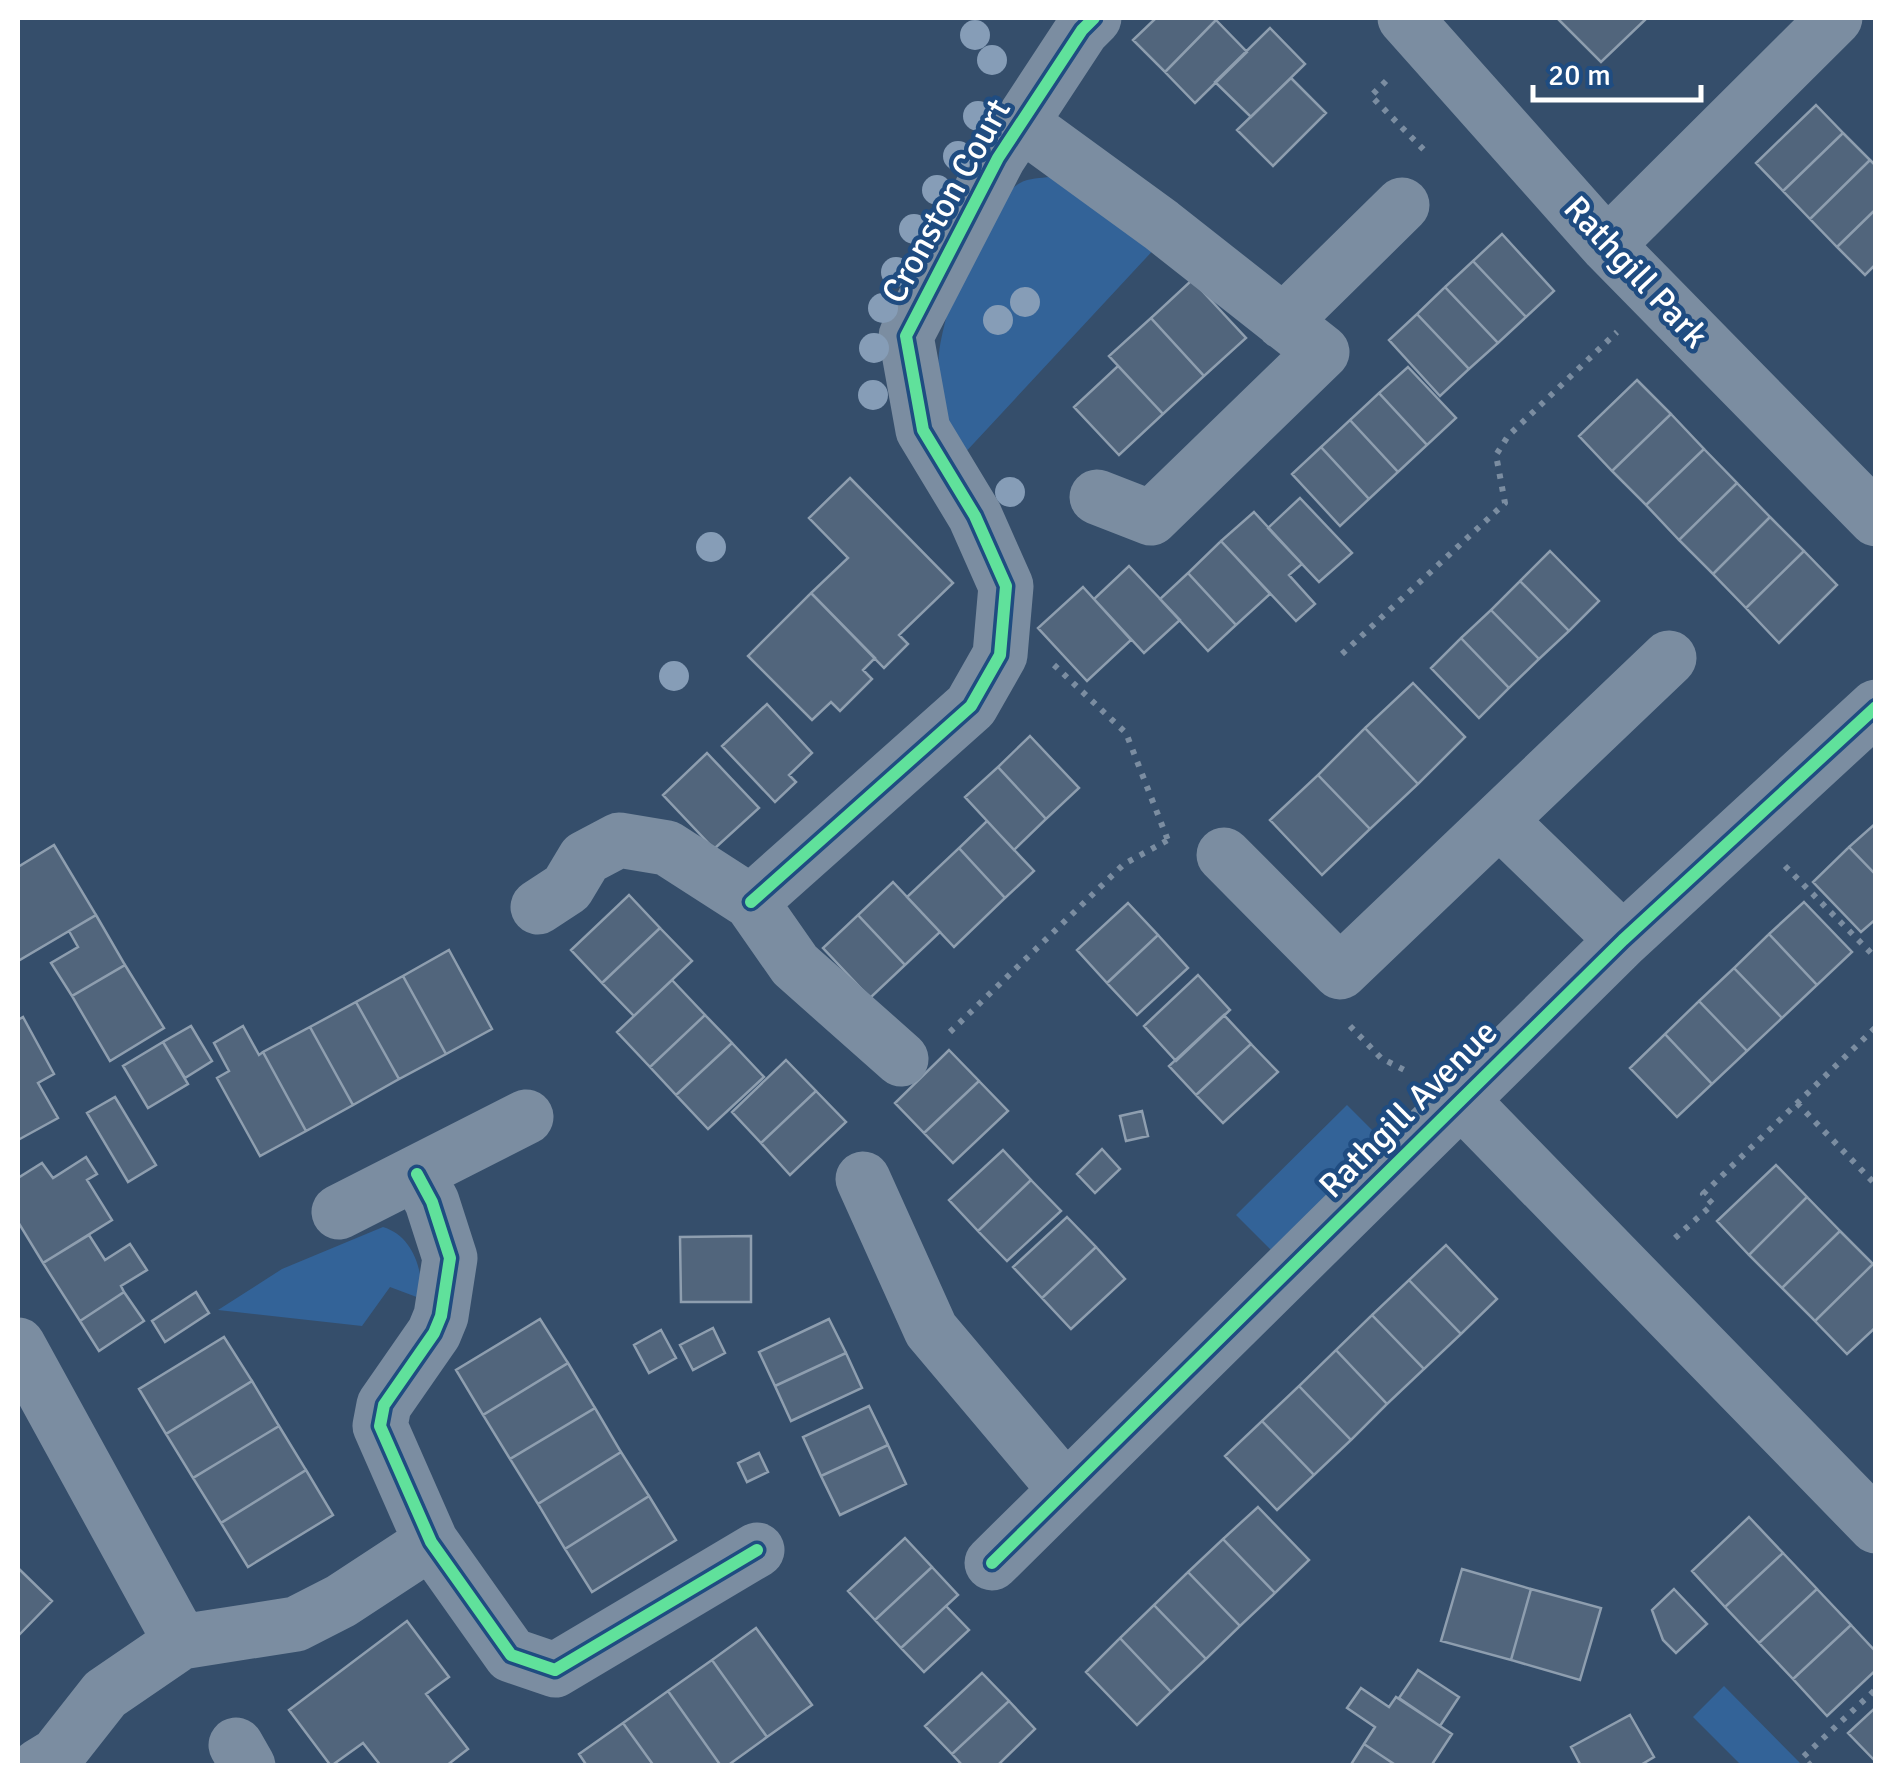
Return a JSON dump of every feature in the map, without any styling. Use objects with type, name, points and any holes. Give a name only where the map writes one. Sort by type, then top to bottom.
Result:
[{"type":"street","name":"Cronston Court","points":[[751,902],[972,706],[1000,654],[1006,586],[976,516],[923,430],[906,336],[998,158],[1082,30],[1094,18]]},
{"type":"street","points":[[1607,245],[1835,18]]},
{"type":"street","name":"Rathgill Park","points":[[1416,29],[1607,245],[1876,520]]},
{"type":"street","points":[[1020,123],[1322,352],[1152,518],[1096,497]]},
{"type":"street","points":[[1282,322],[1402,205]]},
{"type":"street","points":[[1224,855],[1340,972],[1668,658]]},
{"type":"street","name":"Rathgill Avenue","points":[[992,1563],[1622,940],[1876,706]]},
{"type":"street","points":[[1500,821],[1622,940]]},
{"type":"street","points":[[538,907],[568,888],[585,858],[619,840],[667,848],[751,902],[794,965],[901,1059]]},
{"type":"street","name":"Rathgill Avenue","points":[[1460,1099],[1876,1526]]},
{"type":"street","points":[[340,1212],[526,1117]]},
{"type":"street","points":[[417,1174],[432,1202],[450,1258],[441,1316],[434,1333],[384,1404],[380,1426],[431,1542],[511,1655],[555,1670],[757,1550]]},
{"type":"street","points":[[863,1179],[930,1330],[1066,1490]]},
{"type":"street","points":[[18,1345],[181,1642]]},
{"type":"street","points":[[38,1766],[57,1755],[105,1694],[181,1642],[296,1624],[342,1601],[431,1542]]},
{"type":"path","points":[[1402,205],[1412,169],[1428,152],[1371,96],[1416,29]]},
{"type":"path","points":[[1342,654],[1505,503],[1496,455],[1508,436],[1656,295]]},
{"type":"path","points":[[1746,826],[1876,958]]},
{"type":"path","points":[[901,1059],[921,1060],[1124,864],[1166,840],[1224,855]]},
{"type":"path","points":[[1633,1277],[1713,1204],[1704,1194],[1876,1027]]},
{"type":"path","points":[[1797,1103],[1876,1185]]},
{"type":"path","points":[[1811,1766],[1804,1757],[1876,1689]]},
{"type":"shaded area","points":[[1050,177],[1158,245],[961,457],[947,419],[939,380],[939,353],[948,310],[966,259],[991,213],[1020,183]]},
{"type":"shaded area","points":[[1347,1105],[1388,1146],[1277,1256],[1236,1215]]},
{"type":"shaded area","points":[[383,1227],[409,1246],[421,1277],[422,1299],[390,1287],[362,1326],[218,1310],[282,1269]]},
{"type":"shaded area","points":[[1724,1686],[1802,1765],[1741,1765],[1693,1717]]},
{"type":"building","points":[[1156,18],[1216,20],[1165,72],[1133,40]]},
{"type":"building","points":[[1557,18],[1647,18],[1601,62]]},
{"type":"building","points":[[1216,20],[1247,52],[1195,103],[1165,72]]},
{"type":"building","points":[[1270,28],[1305,64],[1251,117],[1215,82]]},
{"type":"building","points":[[1291,78],[1326,113],[1273,166],[1237,130]]},
{"type":"building","points":[[1816,105],[1843,133],[1783,191],[1756,163]]},
{"type":"building","points":[[1843,133],[1870,160],[1810,219],[1783,191]]},
{"type":"building","points":[[1870,160],[1876,166],[1876,209],[1837,247],[1810,219]]},
{"type":"building","points":[[1876,209],[1876,264],[1865,275],[1837,247]]},
{"type":"building","points":[[1502,234],[1554,291],[1526,317],[1473,261]]},
{"type":"building","points":[[1473,261],[1526,317],[1498,343],[1445,287]]},
{"type":"building","points":[[1192,280],[1246,338],[1204,376],[1151,318]]},
{"type":"building","points":[[1445,287],[1498,343],[1469,369],[1417,314]]},
{"type":"building","points":[[1417,314],[1469,369],[1440,396],[1389,340]]},
{"type":"building","points":[[1151,318],[1204,376],[1163,414],[1109,356]]},
{"type":"building","points":[[1118,366],[1163,414],[1119,455],[1074,407]]},
{"type":"building","points":[[1408,367],[1456,418],[1427,445],[1379,393]]},
{"type":"building","points":[[1637,380],[1671,414],[1612,471],[1579,436]]},
{"type":"building","points":[[1379,393],[1427,445],[1398,472],[1350,420]]},
{"type":"building","points":[[1671,414],[1704,449],[1646,505],[1612,471]]},
{"type":"building","points":[[1350,420],[1398,472],[1369,499],[1321,447]]},
{"type":"building","points":[[1321,447],[1369,499],[1340,526],[1292,474]]},
{"type":"building","points":[[1704,449],[1737,483],[1679,540],[1646,505]]},
{"type":"building","points":[[850,478],[953,583],[899,635],[908,644],[884,668],[811,593],[848,558],[809,518]]},
{"type":"building","points":[[1737,483],[1770,517],[1713,574],[1679,540]]},
{"type":"building","points":[[1300,498],[1352,553],[1319,582],[1268,528]]},
{"type":"building","points":[[1254,512],[1302,564],[1289,575],[1315,604],[1296,621],[1221,541]]},
{"type":"building","points":[[1770,517],[1804,551],[1746,608],[1713,574]]},
{"type":"building","points":[[1221,541],[1270,594],[1236,625],[1188,573]]},
{"type":"building","points":[[1550,551],[1599,601],[1569,631],[1520,581]]},
{"type":"building","points":[[1804,551],[1837,585],[1779,643],[1746,608]]},
{"type":"building","points":[[1129,566],[1180,620],[1144,653],[1094,599]]},
{"type":"building","points":[[1188,573],[1236,625],[1208,651],[1160,599]]},
{"type":"building","points":[[1520,581],[1569,631],[1539,659],[1491,610]]},
{"type":"building","points":[[1083,587],[1131,640],[1087,681],[1038,628]]},
{"type":"building","points":[[811,593],[875,658],[863,670],[872,679],[840,711],[831,702],[812,720],[748,656]]},
{"type":"building","points":[[1491,610],[1539,659],[1509,688],[1461,638]]},
{"type":"building","points":[[1461,638],[1509,688],[1479,718],[1431,668]]},
{"type":"building","points":[[1413,683],[1465,737],[1418,784],[1365,728]]},
{"type":"building","points":[[767,704],[812,753],[789,775],[796,782],[775,802],[722,746]]},
{"type":"building","points":[[1365,728],[1418,784],[1370,829],[1318,775]]},
{"type":"building","points":[[1030,736],[1079,788],[1046,819],[998,767]]},
{"type":"building","points":[[707,753],[759,808],[714,849],[663,795]]},
{"type":"building","points":[[998,767],[1046,819],[1014,850],[965,797]]},
{"type":"building","points":[[1318,775],[1370,829],[1322,875],[1270,820]]},
{"type":"building","points":[[987,821],[1034,871],[1005,898],[959,848]]},
{"type":"building","points":[[1876,823],[1876,875],[1849,847]]},
{"type":"building","points":[[54,845],[96,915],[18,961],[18,867]]},
{"type":"building","points":[[1849,847],[1876,875],[1876,919],[1861,932],[1813,882]]},
{"type":"building","points":[[959,848],[1005,898],[954,947],[907,897]]},
{"type":"building","points":[[893,882],[940,932],[905,965],[858,915]]},
{"type":"building","points":[[629,895],[660,928],[602,983],[571,950]]},
{"type":"building","points":[[1804,902],[1852,952],[1817,985],[1769,934]]},
{"type":"building","points":[[1128,903],[1158,935],[1107,983],[1077,950]]},
{"type":"building","points":[[96,915],[125,965],[72,996],[51,963],[78,947],[69,931]]},
{"type":"building","points":[[858,915],[905,965],[870,998],[823,948]]},
{"type":"building","points":[[660,928],[692,961],[634,1016],[602,983]]},
{"type":"building","points":[[1769,934],[1817,985],[1782,1018],[1734,968]]},
{"type":"building","points":[[1158,935],[1188,968],[1137,1015],[1107,983]]},
{"type":"building","points":[[449,950],[492,1029],[446,1054],[403,976]]},
{"type":"building","points":[[125,965],[164,1028],[110,1061],[72,996]]},
{"type":"building","points":[[1734,968],[1782,1018],[1747,1051],[1699,1001]]},
{"type":"building","points":[[1198,975],[1230,1010],[1176,1061],[1144,1026]]},
{"type":"building","points":[[403,976],[446,1054],[399,1079],[356,1002]]},
{"type":"building","points":[[672,980],[705,1015],[650,1067],[617,1032]]},
{"type":"building","points":[[1699,1001],[1747,1051],[1712,1084],[1665,1034]]},
{"type":"building","points":[[356,1002],[399,1079],[353,1105],[310,1027]]},
{"type":"building","points":[[705,1015],[732,1043],[676,1095],[650,1067]]},
{"type":"building","points":[[1224,1015],[1251,1044],[1196,1095],[1169,1066]]},
{"type":"building","points":[[23,1017],[54,1074],[38,1083],[58,1118],[18,1140],[18,1020]]},
{"type":"building","points":[[191,1026],[212,1061],[185,1078],[163,1042]]},
{"type":"building","points":[[243,1026],[259,1055],[263,1052],[306,1131],[260,1156],[217,1078],[229,1071],[214,1043]]},
{"type":"building","points":[[310,1027],[353,1105],[306,1131],[263,1052]]},
{"type":"building","points":[[1665,1034],[1712,1084],[1677,1117],[1630,1068]]},
{"type":"building","points":[[163,1042],[188,1084],[148,1108],[123,1066]]},
{"type":"building","points":[[732,1043],[764,1077],[708,1129],[676,1095]]},
{"type":"building","points":[[1251,1044],[1278,1072],[1223,1123],[1196,1095]]},
{"type":"building","points":[[949,1050],[979,1081],[924,1133],[895,1103]]},
{"type":"building","points":[[786,1060],[816,1091],[761,1143],[732,1112]]},
{"type":"building","points":[[979,1081],[1008,1111],[953,1163],[924,1133]]},
{"type":"building","points":[[816,1091],[846,1122],[790,1175],[761,1143]]},
{"type":"building","points":[[115,1097],[156,1165],[128,1182],[87,1113]]},
{"type":"building","points":[[1142,1111],[1148,1136],[1126,1141],[1120,1116]]},
{"type":"building","points":[[1102,1149],[1120,1169],[1095,1193],[1077,1174]]},
{"type":"building","points":[[1003,1150],[1031,1180],[978,1231],[949,1200]]},
{"type":"building","points":[[86,1157],[97,1174],[87,1180],[112,1220],[43,1263],[18,1222],[18,1178],[42,1163],[53,1178]]},
{"type":"building","points":[[1776,1165],[1807,1197],[1749,1255],[1717,1221]]},
{"type":"building","points":[[1031,1180],[1061,1211],[1007,1261],[978,1231]]},
{"type":"building","points":[[1807,1197],[1840,1231],[1782,1288],[1749,1255]]},
{"type":"building","points":[[1067,1217],[1096,1247],[1042,1298],[1013,1267]]},
{"type":"building","points":[[1840,1231],[1873,1264],[1815,1321],[1782,1288]]},
{"type":"building","points":[[89,1235],[105,1260],[130,1244],[147,1270],[121,1286],[124,1292],[80,1321],[43,1263]]},
{"type":"building","points":[[751,1236],[751,1302],[681,1302],[680,1237]]},
{"type":"building","points":[[1446,1245],[1497,1299],[1461,1334],[1409,1280]]},
{"type":"building","points":[[1096,1247],[1125,1279],[1071,1329],[1042,1298]]},
{"type":"building","points":[[1873,1264],[1876,1327],[1847,1354],[1815,1321]]},
{"type":"building","points":[[1409,1280],[1461,1334],[1424,1369],[1372,1315]]},
{"type":"building","points":[[124,1292],[144,1321],[99,1351],[80,1321]]},
{"type":"building","points":[[196,1292],[209,1313],[165,1342],[152,1321]]},
{"type":"building","points":[[1372,1315],[1424,1369],[1387,1404],[1336,1350]]},
{"type":"building","points":[[540,1319],[568,1363],[483,1415],[456,1370]]},
{"type":"building","points":[[829,1319],[846,1353],[775,1386],[759,1352]]},
{"type":"building","points":[[713,1328],[725,1353],[693,1370],[680,1345]]},
{"type":"building","points":[[661,1330],[676,1358],[649,1373],[634,1345]]},
{"type":"building","points":[[224,1337],[252,1381],[166,1434],[139,1389]]},
{"type":"building","points":[[1336,1350],[1387,1404],[1351,1440],[1299,1386]]},
{"type":"building","points":[[846,1353],[862,1388],[791,1421],[775,1386]]},
{"type":"building","points":[[568,1363],[595,1408],[510,1459],[483,1415]]},
{"type":"building","points":[[252,1381],[279,1426],[193,1478],[166,1434]]},
{"type":"building","points":[[1299,1386],[1351,1440],[1314,1475],[1262,1421]]},
{"type":"building","points":[[869,1406],[888,1445],[821,1476],[803,1437]]},
{"type":"building","points":[[595,1408],[621,1452],[538,1504],[510,1459]]},
{"type":"building","points":[[1262,1421],[1314,1475],[1277,1510],[1225,1456]]},
{"type":"building","points":[[279,1426],[306,1470],[221,1523],[193,1478]]},
{"type":"building","points":[[888,1445],[906,1484],[840,1515],[821,1476]]},
{"type":"building","points":[[621,1452],[649,1496],[565,1549],[538,1504]]},
{"type":"building","points":[[759,1453],[768,1472],[747,1482],[738,1463]]},
{"type":"building","points":[[306,1470],[333,1515],[248,1567],[221,1523]]},
{"type":"building","points":[[649,1496],[676,1540],[592,1592],[565,1549]]},
{"type":"building","points":[[1258,1507],[1309,1560],[1275,1593],[1223,1539]]},
{"type":"building","points":[[1749,1517],[1783,1553],[1725,1607],[1692,1571]]},
{"type":"building","points":[[905,1538],[932,1567],[875,1620],[848,1591]]},
{"type":"building","points":[[1223,1539],[1275,1593],[1240,1626],[1188,1572]]},
{"type":"building","points":[[1783,1553],[1817,1589],[1759,1643],[1725,1607]]},
{"type":"building","points":[[932,1567],[958,1595],[901,1648],[875,1620]]},
{"type":"building","points":[[18,1568],[52,1601],[18,1636]]},
{"type":"building","points":[[1462,1569],[1531,1589],[1511,1660],[1441,1641]]},
{"type":"building","points":[[1188,1572],[1240,1626],[1206,1659],[1154,1605]]},
{"type":"building","points":[[1531,1589],[1601,1608],[1580,1680],[1511,1660]]},
{"type":"building","points":[[1674,1589],[1707,1624],[1676,1653],[1663,1640],[1652,1610]]},
{"type":"building","points":[[1817,1589],[1851,1625],[1793,1679],[1759,1643]]},
{"type":"building","points":[[1154,1605],[1206,1659],[1171,1692],[1120,1638]]},
{"type":"building","points":[[946,1606],[969,1630],[924,1672],[901,1648]]},
{"type":"building","points":[[407,1621],[449,1677],[426,1694],[468,1749],[446,1766],[381,1766],[363,1743],[331,1766],[289,1710]]},
{"type":"building","points":[[1851,1625],[1876,1652],[1876,1670],[1827,1716],[1793,1679]]},
{"type":"building","points":[[756,1628],[812,1705],[767,1737],[712,1660]]},
{"type":"building","points":[[1120,1638],[1171,1692],[1137,1725],[1086,1672]]},
{"type":"building","points":[[712,1660],[767,1737],[727,1766],[721,1766],[668,1691]]},
{"type":"building","points":[[1418,1670],[1459,1697],[1440,1726],[1399,1698]]},
{"type":"building","points":[[982,1673],[1009,1701],[952,1754],[925,1726]]},
{"type":"building","points":[[1361,1688],[1389,1707],[1396,1697],[1452,1734],[1431,1766],[1397,1766],[1364,1744],[1375,1727],[1347,1708]]},
{"type":"building","points":[[668,1691],[721,1766],[654,1766],[623,1723]]},
{"type":"building","points":[[1009,1701],[1035,1729],[997,1766],[963,1766],[952,1754]]},
{"type":"building","points":[[1876,1707],[1876,1762],[1848,1733]]},
{"type":"building","points":[[1630,1715],[1654,1757],[1639,1766],[1581,1766],[1571,1747]]},
{"type":"building","points":[[623,1723],[654,1766],[587,1766],[579,1754]]},
{"type":"building","points":[[1364,1744],[1397,1766],[1350,1766]]},
{"type":"cycle path","points":[[751,902],[971,706],[1000,655],[1006,586],[975,516],[923,430],[906,336],[998,158],[1082,30],[1094,18]]},
{"type":"cycle path","points":[[992,1563],[1623,940],[1876,707]]},
{"type":"cycle path","points":[[417,1174],[432,1202],[450,1258],[441,1316],[434,1333],[384,1405],[380,1426],[431,1542],[511,1655],[555,1670],[757,1550]]}]
